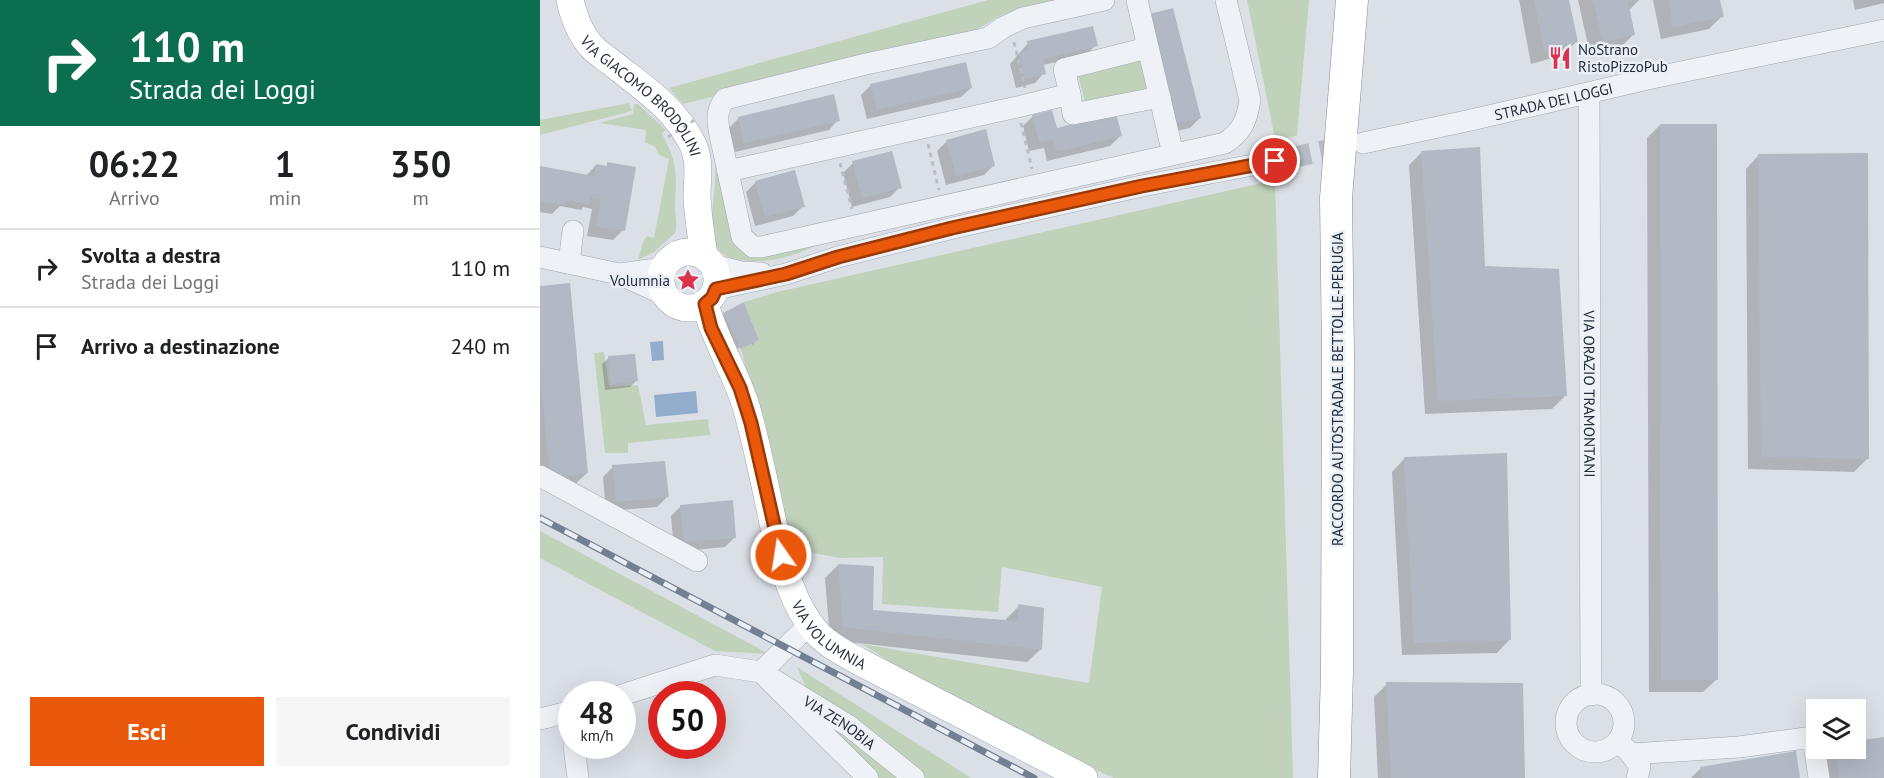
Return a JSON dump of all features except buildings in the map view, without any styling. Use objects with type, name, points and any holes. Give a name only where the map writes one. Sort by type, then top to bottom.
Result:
[{"type":"highway","points":[[1314,778],[1328,354],[1318,202],[1323,87],[1331,0]]},
{"type":"highway","name":"RACCORDO AUTOSTRADALE BETTOLLE-PERUGIA","points":[[1334,778],[1337,670],[1328,354],[1336,198],[1352,0]]},
{"type":"highway","points":[[1343,113],[1362,30],[1365,0]]},
{"type":"main road","name":"VIA GIACOMO BRODOLINI","points":[[570,0],[575,19],[584,37],[594,49],[651,92],[680,120],[694,146],[699,168],[690,280]]},
{"type":"main road","name":"VIA VOLUMNIA","points":[[690,280],[740,388],[751,423],[781,555],[792,592],[810,624],[818,634],[838,650],[1084,778]]},
{"type":"street","points":[[1104,0],[1023,18],[988,38],[859,66],[725,99],[717,115],[718,130],[742,237],[753,247],[761,247],[1225,143],[1244,126],[1250,100],[1226,0]]},
{"type":"street","points":[[1137,0],[1173,154]]},
{"type":"street","name":"STRADA DEI LOGGI","points":[[1363,143],[1652,78],[1884,30]]},
{"type":"street","points":[[1147,48],[1065,69],[1073,114],[1160,97]]},
{"type":"street","name":"VIA ORAZIO TRAMONTANI","points":[[1588,93],[1591,695]]},
{"type":"street","points":[[728,171],[1070,94]]},
{"type":"street","points":[[540,257],[619,274],[690,280],[786,274],[838,257],[952,228],[1142,186],[1290,158]]},
{"type":"street","points":[[1137,162],[1142,186]]},
{"type":"street","points":[[568,263],[573,231]]},
{"type":"street","points":[[833,231],[838,257]]},
{"type":"street","points":[[540,476],[697,561]]},
{"type":"street","points":[[761,672],[810,624]]},
{"type":"street","name":"VIA ZENOBIA","points":[[636,690],[715,665],[761,672],[849,726],[914,778]]},
{"type":"street","name":"VIA ZENOBIA","points":[[761,672],[868,778]]},
{"type":"street","points":[[1637,778],[1640,767],[1625,748],[1623,714],[1618,705],[1601,695],[1591,695],[1576,702],[1570,708],[1567,716],[1568,734],[1586,751],[1625,748],[1739,747],[1813,737],[1819,778]]},
{"type":"street","points":[[540,719],[558,714]]},
{"type":"street","points":[[576,759],[578,778]]},
{"type":"path","points":[[1013,38],[1036,185]]},
{"type":"path","points":[[671,144],[668,136],[696,119]]},
{"type":"path","points":[[670,128],[674,134]]},
{"type":"path","points":[[924,128],[943,206]]},
{"type":"path","points":[[836,147],[856,225]]},
{"type":"green space","points":[[988,0],[1070,0],[1002,15],[967,35],[683,104],[669,88]]},
{"type":"green space","points":[[1247,0],[1309,0],[1297,136],[1275,139]]},
{"type":"green space","points":[[1140,58],[1148,94],[1086,106],[1077,71]]},
{"type":"green space","points":[[629,103],[632,111],[540,135],[540,120]]},
{"type":"green space","points":[[634,104],[638,104],[666,130],[662,134],[674,162],[676,179],[675,233],[654,252],[638,260],[647,236],[654,238],[669,159],[659,155],[655,147],[645,142],[646,130],[599,123],[633,114]]},
{"type":"green space","points":[[714,139],[738,244],[818,244],[786,257],[761,261],[736,259],[722,253],[716,245],[712,230]]},
{"type":"green space","points":[[1275,180],[1293,778],[1114,778],[1037,744],[901,669],[862,644],[1089,683],[1102,587],[1002,567],[998,612],[882,604],[883,557],[840,558],[792,549],[741,349],[759,340],[744,302],[777,292]]},
{"type":"green space","points":[[604,352],[609,387],[638,385],[646,425],[708,419],[710,435],[628,443],[628,453],[605,453],[594,353]]},
{"type":"green space","points":[[540,531],[769,654],[715,651],[540,558]]},
{"type":"green space","points":[[797,667],[971,778],[865,778],[822,724]]},
{"type":"water","points":[[663,341],[664,360],[652,361],[650,342]]},
{"type":"water","points":[[696,391],[698,413],[656,417],[654,395]]},
{"type":"tunnel","points":[[1290,158],[1351,145]]},
{"type":"railway","points":[[540,518],[1034,778]]},
{"type":"place","name":"NoStrano RistoPizzoPub","points":[[1560,58]]},
{"type":"place","name":"Volumnia","points":[[688,280]]},
{"type":"route","points":[[781,555],[751,423],[740,388],[711,328],[705,304],[712,298],[716,289],[786,274],[888,243],[952,228],[1142,186],[1275,161]]}]
